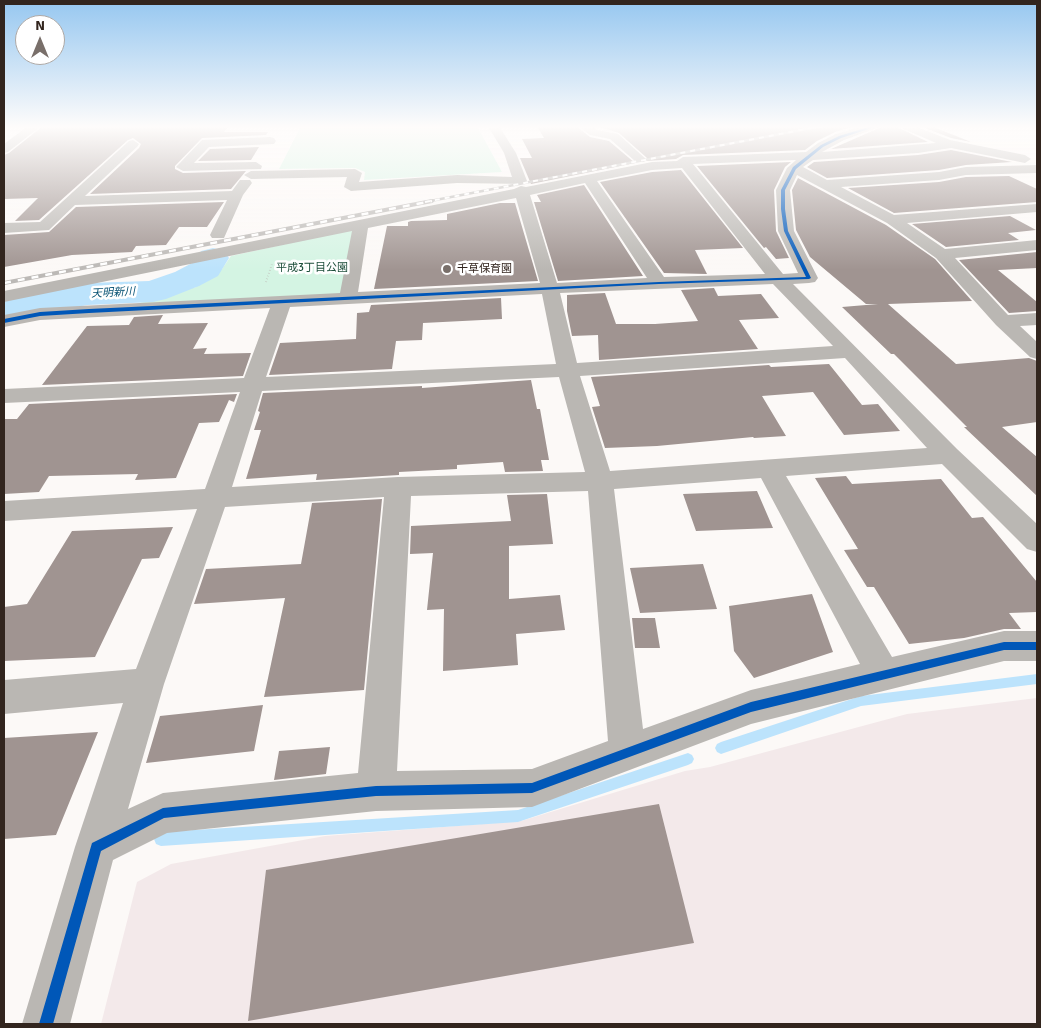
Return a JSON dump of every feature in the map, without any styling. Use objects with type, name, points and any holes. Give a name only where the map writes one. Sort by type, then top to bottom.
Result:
[{"type":"street","points":[[4,228],[44,227],[101,174]]},
{"type":"street","points":[[239,174],[255,176],[323,174]]},
{"type":"street","points":[[355,174],[351,187],[457,179],[520,181],[517,174]]},
{"type":"street","points":[[4,296],[613,174]]},
{"type":"street","points":[[693,174],[777,278],[850,351],[948,456],[1037,541]]},
{"type":"street","points":[[4,321],[40,314],[273,295],[348,299],[659,283],[809,278],[786,231],[783,190],[791,174]]},
{"type":"street","points":[[806,174],[892,220],[942,254],[1003,321],[1037,353]]},
{"type":"street","points":[[826,184],[948,174]]},
{"type":"street","points":[[218,235],[237,211],[240,191],[255,176]]},
{"type":"street","points":[[589,179],[659,283]]},
{"type":"street","points":[[72,201],[240,191]]},
{"type":"street","points":[[521,191],[550,288],[568,370],[600,481],[627,751]]},
{"type":"street","points":[[892,220],[1037,208]]},
{"type":"street","points":[[348,299],[361,225]]},
{"type":"street","points":[[942,254],[1037,245]]},
{"type":"street","points":[[46,1024],[96,847],[148,684],[254,384],[273,295]]},
{"type":"street","points":[[1003,321],[1037,319]]},
{"type":"street","points":[[4,396],[568,370],[850,351]]},
{"type":"street","points":[[4,511],[398,487],[600,481],[948,456]]},
{"type":"street","points":[[768,468],[883,674]]},
{"type":"street","points":[[376,791],[398,487]]},
{"type":"street","points":[[96,847],[162,813],[376,791],[532,788],[627,751],[751,707],[1004,646],[1037,646]]},
{"type":"street","points":[[4,697],[148,684]]},
{"type":"path","points":[[273,260],[273,295]]},
{"type":"shaded area","points":[[1037,698],[1037,1024],[101,1024],[137,882],[171,864],[325,836],[521,821],[685,771],[710,767],[907,714]]},
{"type":"green space","points":[[365,174],[468,174],[364,180]]},
{"type":"green space","name":"平成3丁目公園","points":[[350,230],[356,231],[341,295],[136,304],[196,287],[222,269],[231,256]]},
{"type":"building","points":[[4,174],[90,174],[39,220],[15,221],[38,198],[4,199]]},
{"type":"building","points":[[111,174],[244,174],[231,189],[90,194]]},
{"type":"building","points":[[527,174],[581,174],[531,184]]},
{"type":"building","points":[[642,174],[684,174],[743,248],[695,250],[707,274],[664,273],[600,182]]},
{"type":"building","points":[[704,174],[782,174],[774,190],[776,231],[789,258],[776,259],[766,247],[764,248]]},
{"type":"building","points":[[820,174],[883,174],[827,178]]},
{"type":"building","points":[[1009,176],[1037,189],[1037,202],[894,213],[848,188],[939,182],[966,177]]},
{"type":"building","points":[[798,178],[886,225],[935,259],[972,301],[888,304],[956,364],[1029,358],[1037,361],[1037,422],[1002,427],[1037,457],[1037,496],[964,427],[967,427],[894,354],[891,354],[842,307],[878,304],[866,304],[810,257],[796,230],[792,190]]},
{"type":"building","points":[[584,185],[643,276],[558,281],[534,202],[541,202],[537,195]]},
{"type":"building","points":[[224,202],[207,227],[179,227],[166,245],[136,246],[132,252],[72,255],[4,267],[4,235],[49,232],[76,207]]},
{"type":"building","points":[[500,203],[515,203],[538,281],[374,289],[387,226],[408,226],[408,222],[411,221],[447,220],[447,214]]},
{"type":"building","points":[[1010,216],[1036,230],[1008,233],[1019,240],[946,247],[912,224]]},
{"type":"building","points":[[1037,252],[1037,268],[998,270],[1037,302],[1037,311],[1009,313],[959,260]]},
{"type":"building","points":[[714,288],[718,296],[761,294],[779,318],[739,320],[758,349],[599,360],[598,335],[572,336],[567,311],[567,295],[605,293],[616,324],[655,324],[698,321],[681,290]]},
{"type":"building","points":[[501,298],[502,319],[423,323],[422,340],[396,341],[392,369],[269,375],[280,343],[356,339],[357,313],[369,312],[371,305]]},
{"type":"building","points":[[163,315],[158,324],[208,323],[193,349],[207,348],[204,354],[251,353],[243,376],[42,385],[87,326],[129,325],[134,317]]},
{"type":"building","points":[[829,364],[862,405],[878,404],[900,431],[844,435],[813,392],[762,396],[786,436],[605,448],[592,407],[600,406],[591,377],[769,365],[771,367]]},
{"type":"building","points":[[531,380],[537,409],[540,409],[549,460],[541,460],[543,471],[505,472],[503,462],[457,465],[457,469],[399,472],[399,475],[316,480],[317,474],[246,479],[261,430],[254,430],[260,412],[258,411],[263,393],[422,386],[422,388]]},
{"type":"building","points":[[237,394],[234,402],[229,400],[219,422],[199,423],[176,478],[135,480],[138,474],[49,476],[39,492],[4,494],[4,419],[17,419],[29,404]]},
{"type":"building","points":[[846,476],[852,484],[941,479],[972,518],[983,517],[1037,582],[1037,612],[1009,613],[1021,629],[1004,629],[964,638],[909,644],[874,587],[867,587],[844,550],[858,549],[815,478]]},
{"type":"building","points":[[757,491],[773,528],[696,531],[683,494]]},
{"type":"building","points":[[547,494],[553,544],[509,546],[509,599],[560,595],[565,630],[516,634],[518,665],[443,671],[444,609],[427,610],[433,553],[410,554],[411,526],[511,521],[507,495]]},
{"type":"building","points":[[382,499],[364,690],[264,697],[285,598],[194,604],[206,569],[301,564],[312,503]]},
{"type":"building","points":[[173,527],[159,558],[142,559],[95,657],[4,661],[4,607],[27,604],[72,531]]},
{"type":"building","points":[[703,564],[717,609],[640,613],[630,568]]},
{"type":"building","points":[[812,594],[833,652],[754,678],[734,651],[729,606]]},
{"type":"building","points":[[632,618],[655,618],[660,648],[635,648]]},
{"type":"building","points":[[263,705],[254,751],[146,763],[160,716]]},
{"type":"building","points":[[98,732],[56,835],[4,839],[4,738]]},
{"type":"building","points":[[330,747],[326,774],[274,780],[279,751]]},
{"type":"building","points":[[659,804],[694,943],[248,1021],[266,870]]},
{"type":"waterway","name":"天明新川","points":[[4,308],[88,294],[153,291],[187,279],[206,269],[213,258]]},
{"type":"waterway","points":[[721,748],[861,701],[1037,679]]},
{"type":"waterway","points":[[161,839],[518,816],[688,759]]},
{"type":"railway","points":[[425,202],[571,174]]},
{"type":"railway","points":[[4,283],[432,201]]},
{"type":"cycle path","points":[[4,321],[40,314],[89,311],[659,283],[809,278],[786,231],[783,190],[791,174]]},
{"type":"cycle path","points":[[46,1024],[96,847],[163,813],[376,791],[532,788],[751,707],[1004,646],[1037,646]]},
{"type":"place","name":"千草保育園","points":[[447,269]]}]
